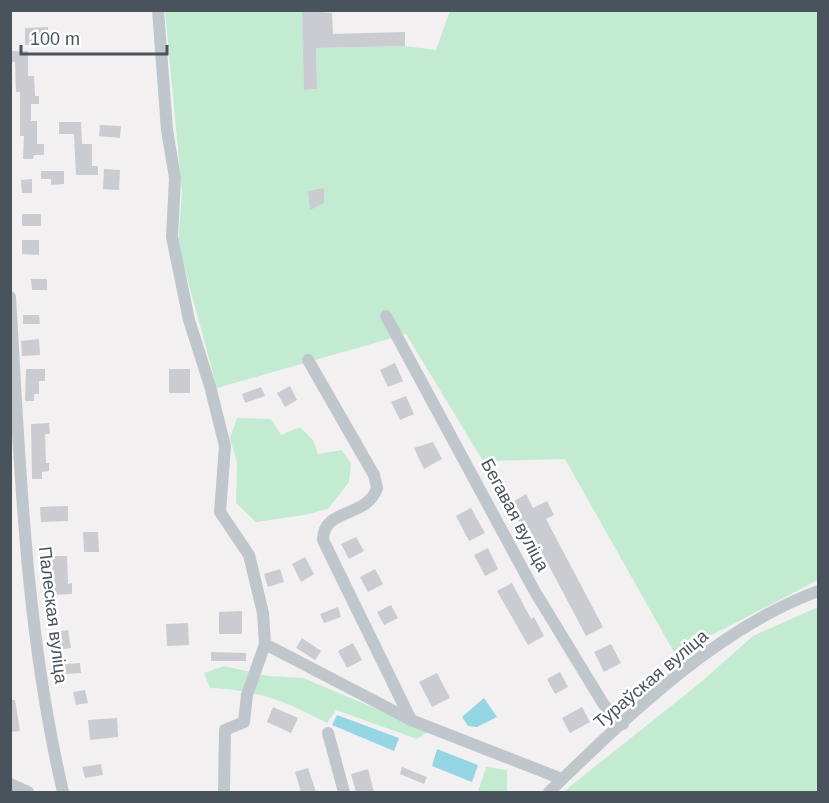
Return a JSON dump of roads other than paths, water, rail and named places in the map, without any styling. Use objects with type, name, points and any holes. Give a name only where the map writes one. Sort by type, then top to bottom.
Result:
[{"type":"street","points":[[158,10],[167,130],[175,177],[172,237],[189,320],[210,386],[225,446],[220,512],[249,555],[263,613],[265,644],[247,695],[244,722],[225,730],[224,792]]},
{"type":"street","name":"Палеская вуліца","points":[[10,297],[25,544],[50,738],[63,792]]},
{"type":"street","name":"Бегавая вуліца","points":[[386,316],[534,590],[604,705],[623,724]]},
{"type":"street","points":[[308,360],[374,475],[377,488],[367,505],[328,522],[323,530],[323,540],[411,720]]},
{"type":"street","name":"Тураўская вуліца","points":[[549,792],[704,654],[766,614],[819,591]]},
{"type":"street","points":[[265,644],[411,720],[562,779]]},
{"type":"street","points":[[328,732],[344,792]]},
{"type":"street","points":[[10,784],[28,792]]},
{"type":"water","points":[[484,698],[497,717],[477,727],[468,726],[462,717]]},
{"type":"water","points":[[337,715],[399,738],[394,751],[332,725]]},
{"type":"water","points":[[437,749],[478,765],[472,782],[432,766]]}]
